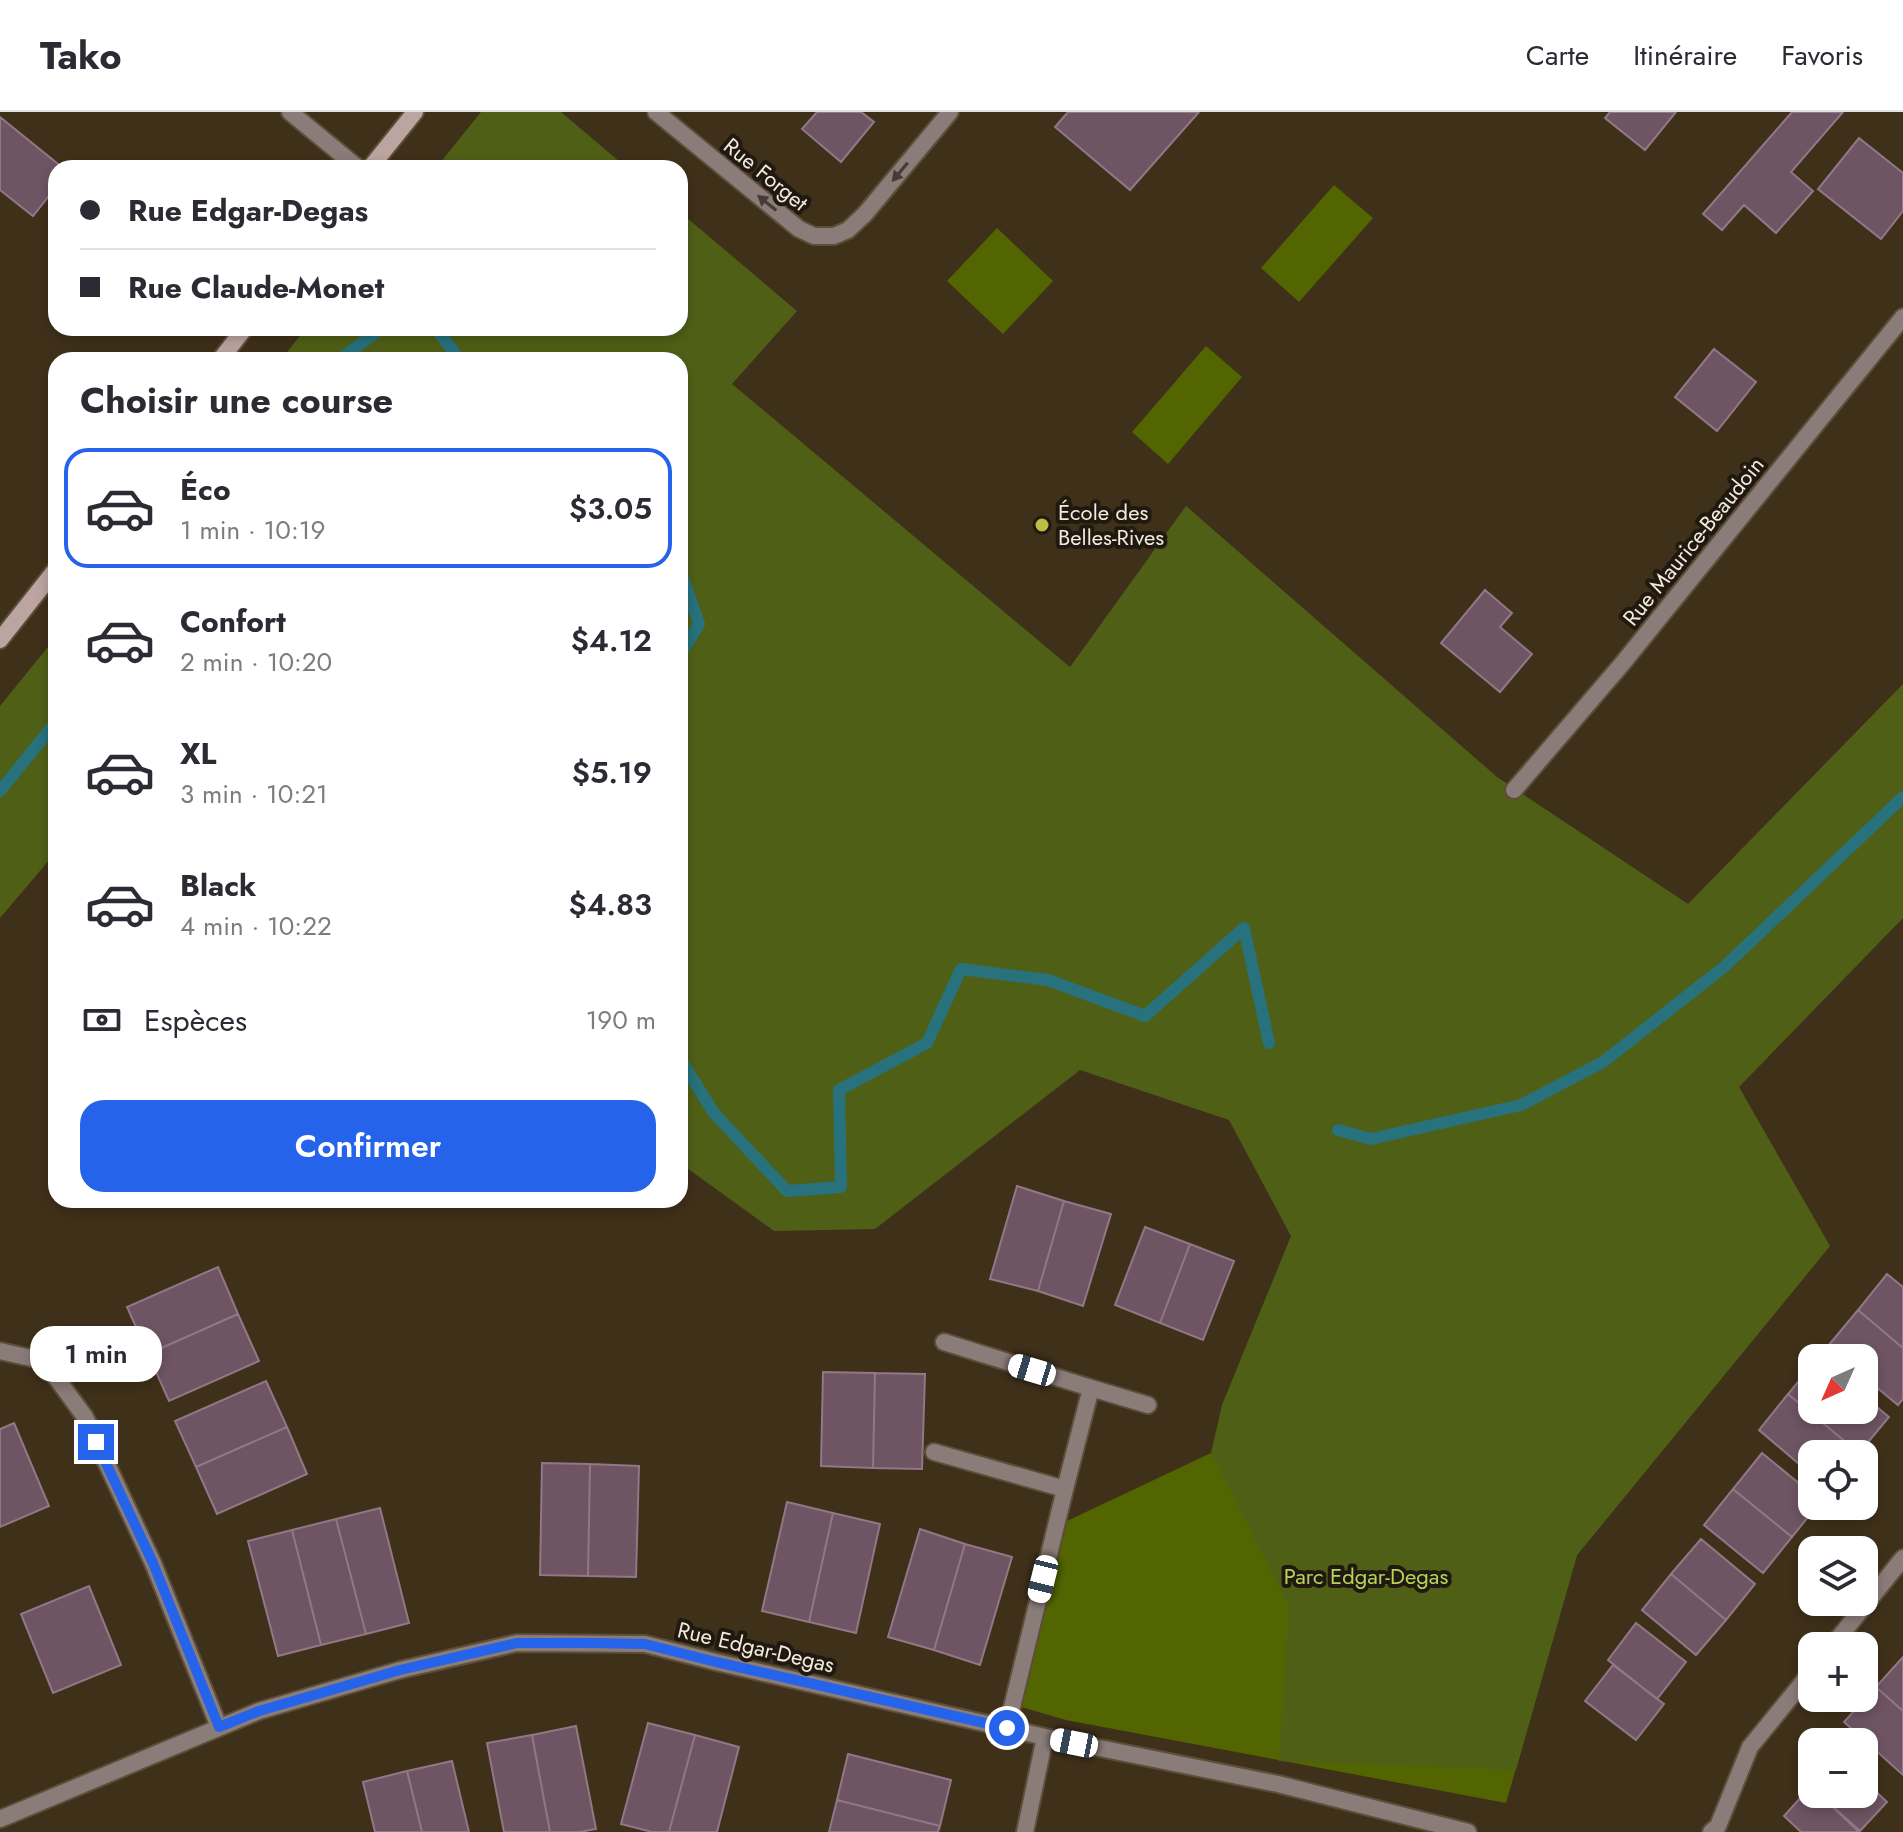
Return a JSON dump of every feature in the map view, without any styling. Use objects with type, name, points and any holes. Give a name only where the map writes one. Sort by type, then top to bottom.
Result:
[{"type":"main road","points":[[376,160],[415,112]]},
{"type":"main road","points":[[226,352],[239,336]]},
{"type":"main road","points":[[0,640],[48,579]]},
{"type":"street","points":[[290,112],[348,160]]},
{"type":"street","name":"Rue Forget","points":[[656,112],[799,229],[814,236],[834,236],[848,230],[865,214],[950,112]]},
{"type":"street","name":"Rue Maurice-Beaudoin","points":[[1514,790],[1622,664],[1903,317]]},
{"type":"street","points":[[944,1342],[1148,1405]]},
{"type":"street","points":[[0,1351],[44,1361],[85,1417],[153,1563],[219,1727]]},
{"type":"street","points":[[1007,1728],[1091,1388]]},
{"type":"street","points":[[934,1452],[1065,1489]]},
{"type":"street","points":[[1843,1632],[1903,1558]]},
{"type":"street","name":"Rue Edgar-Degas","points":[[0,1819],[259,1711],[400,1670],[517,1643],[588,1643],[645,1644],[1045,1737],[1278,1784],[1468,1832]]},
{"type":"street","points":[[1711,1832],[1718,1826],[1750,1747],[1798,1688]]},
{"type":"street","points":[[1025,1832],[1045,1737]]},
{"type":"green space","points":[[481,112],[561,112],[618,160],[442,160]]},
{"type":"green space","points":[[1334,185],[1373,218],[1299,302],[1261,268]]},
{"type":"green space","points":[[688,219],[797,311],[732,384],[1070,667],[1186,506],[1497,777],[1688,904],[1903,684],[1903,918],[1739,1087],[1830,1246],[1577,1555],[1516,1770],[1279,1761],[1289,1607],[1211,1453],[1222,1405],[1291,1236],[1229,1120],[1080,1070],[875,1229],[774,1231],[688,1169],[688,352],[287,352],[300,336],[688,336]]},
{"type":"green space","points":[[997,228],[1053,281],[1003,334],[947,281]]},
{"type":"green space","points":[[1206,346],[1242,377],[1168,464],[1132,432]]},
{"type":"green space","points":[[48,647],[48,861],[0,918],[0,706]]},
{"type":"green space","name":"Parc Edgar-Degas","points":[[1316,1246],[1806,1275],[1577,1555],[1506,1803],[1066,1720],[1007,1703],[1050,1529],[1211,1453]]},
{"type":"building","points":[[817,112],[861,112],[874,122],[841,162],[802,129]]},
{"type":"building","points":[[1068,112],[1199,112],[1130,190],[1055,127]]},
{"type":"building","points":[[1610,112],[1676,112],[1645,150],[1605,118]]},
{"type":"building","points":[[1792,112],[1843,112],[1791,172],[1813,191],[1776,233],[1744,205],[1722,230],[1703,214]]},
{"type":"building","points":[[0,117],[53,160],[48,160],[48,197],[33,216],[0,190]]},
{"type":"building","points":[[1859,138],[1903,173],[1903,211],[1881,239],[1818,189]]},
{"type":"building","points":[[1714,349],[1756,382],[1717,431],[1675,397]]},
{"type":"building","points":[[1485,590],[1512,613],[1500,627],[1532,654],[1500,692],[1441,643]]},
{"type":"building","points":[[1017,1186],[1064,1201],[1038,1291],[990,1279]]},
{"type":"building","points":[[1064,1201],[1111,1214],[1083,1306],[1038,1291]]},
{"type":"building","points":[[1145,1227],[1190,1244],[1160,1323],[1115,1305]]},
{"type":"building","points":[[1190,1244],[1234,1261],[1203,1340],[1160,1323]]},
{"type":"building","points":[[218,1267],[238,1314],[148,1354],[127,1307]]},
{"type":"building","points":[[1887,1274],[1903,1287],[1903,1348],[1858,1310]]},
{"type":"building","points":[[1858,1310],[1903,1348],[1903,1399],[1898,1405],[1878,1389],[1878,1344],[1830,1344]]},
{"type":"building","points":[[238,1314],[259,1361],[169,1401],[148,1354]]},
{"type":"building","points":[[823,1372],[875,1373],[873,1468],[821,1466]]},
{"type":"building","points":[[875,1373],[925,1374],[922,1469],[873,1468]]},
{"type":"building","points":[[266,1381],[287,1427],[196,1467],[175,1421]]},
{"type":"building","points":[[1798,1382],[1798,1402],[1788,1394]]},
{"type":"building","points":[[1788,1394],[1798,1402],[1798,1424],[1824,1424],[1843,1440],[1798,1440],[1798,1463],[1759,1430]]},
{"type":"building","points":[[1878,1408],[1889,1417],[1870,1440],[1843,1440],[1824,1424],[1878,1424]]},
{"type":"building","points":[[14,1423],[49,1506],[0,1527],[0,1429]]},
{"type":"building","points":[[287,1427],[307,1474],[217,1514],[196,1467]]},
{"type":"building","points":[[1762,1453],[1798,1483],[1798,1520],[1806,1520],[1792,1537],[1733,1489]]},
{"type":"building","points":[[542,1463],[590,1464],[588,1576],[540,1575]]},
{"type":"building","points":[[590,1464],[639,1466],[636,1577],[588,1576]]},
{"type":"building","points":[[1733,1489],[1792,1537],[1763,1573],[1704,1525]]},
{"type":"building","points":[[787,1502],[833,1513],[809,1622],[762,1611]]},
{"type":"building","points":[[380,1508],[409,1623],[366,1634],[336,1519]]},
{"type":"building","points":[[833,1513],[880,1524],[856,1633],[809,1622]]},
{"type":"building","points":[[336,1519],[366,1634],[321,1645],[292,1530]]},
{"type":"building","points":[[920,1529],[965,1544],[934,1650],[888,1637]]},
{"type":"building","points":[[292,1530],[321,1645],[278,1656],[248,1541]]},
{"type":"building","points":[[1701,1539],[1755,1584],[1726,1620],[1671,1574]]},
{"type":"building","points":[[965,1544],[1012,1557],[980,1665],[934,1650]]},
{"type":"building","points":[[1671,1574],[1726,1620],[1696,1655],[1642,1610]]},
{"type":"building","points":[[89,1586],[121,1665],[53,1693],[21,1614]]},
{"type":"building","points":[[1636,1623],[1686,1662],[1657,1699],[1608,1660]]},
{"type":"building","points":[[1903,1657],[1903,1711],[1878,1689],[1878,1685]]},
{"type":"building","points":[[1613,1665],[1664,1704],[1636,1740],[1585,1701]]},
{"type":"building","points":[[1878,1689],[1903,1711],[1903,1775],[1878,1753],[1878,1728],[1851,1728],[1844,1722],[1853,1712],[1878,1712]]},
{"type":"building","points":[[648,1723],[695,1735],[669,1832],[652,1832],[621,1824]]},
{"type":"building","points":[[576,1726],[596,1829],[550,1832],[532,1735]]},
{"type":"building","points":[[532,1735],[550,1832],[504,1832],[487,1743]]},
{"type":"building","points":[[695,1735],[739,1747],[717,1832],[669,1832]]},
{"type":"building","points":[[848,1754],[951,1780],[940,1826],[837,1800]]},
{"type":"building","points":[[452,1761],[469,1832],[422,1832],[407,1771]]},
{"type":"building","points":[[407,1771],[422,1832],[375,1832],[363,1782]]},
{"type":"building","points":[[1878,1793],[1887,1802],[1860,1831],[1835,1808],[1878,1808]]},
{"type":"building","points":[[837,1800],[940,1826],[938,1832],[829,1832]]},
{"type":"building","points":[[1798,1800],[1798,1808],[1834,1808],[1859,1832],[1801,1832],[1784,1816]]},
{"type":"waterway","points":[[350,352],[371,336]]},
{"type":"waterway","points":[[442,336],[454,352]]},
{"type":"waterway","points":[[688,592],[699,624],[688,642]]},
{"type":"waterway","points":[[0,791],[48,732]]},
{"type":"waterway","points":[[1338,1130],[1371,1139],[1521,1105],[1603,1062],[1724,967],[1903,797]]},
{"type":"waterway","points":[[688,1072],[714,1113],[787,1191],[841,1187],[839,1090],[927,1043],[961,969],[1048,980],[1145,1016],[1244,928],[1269,1043]]},
{"type":"place","name":"École des Belles-Rives","points":[[1042,525]]},
{"type":"route","points":[[96,1442],[153,1563],[219,1727],[259,1711],[400,1670],[517,1643],[594,1643],[645,1644],[1007,1728]]}]
